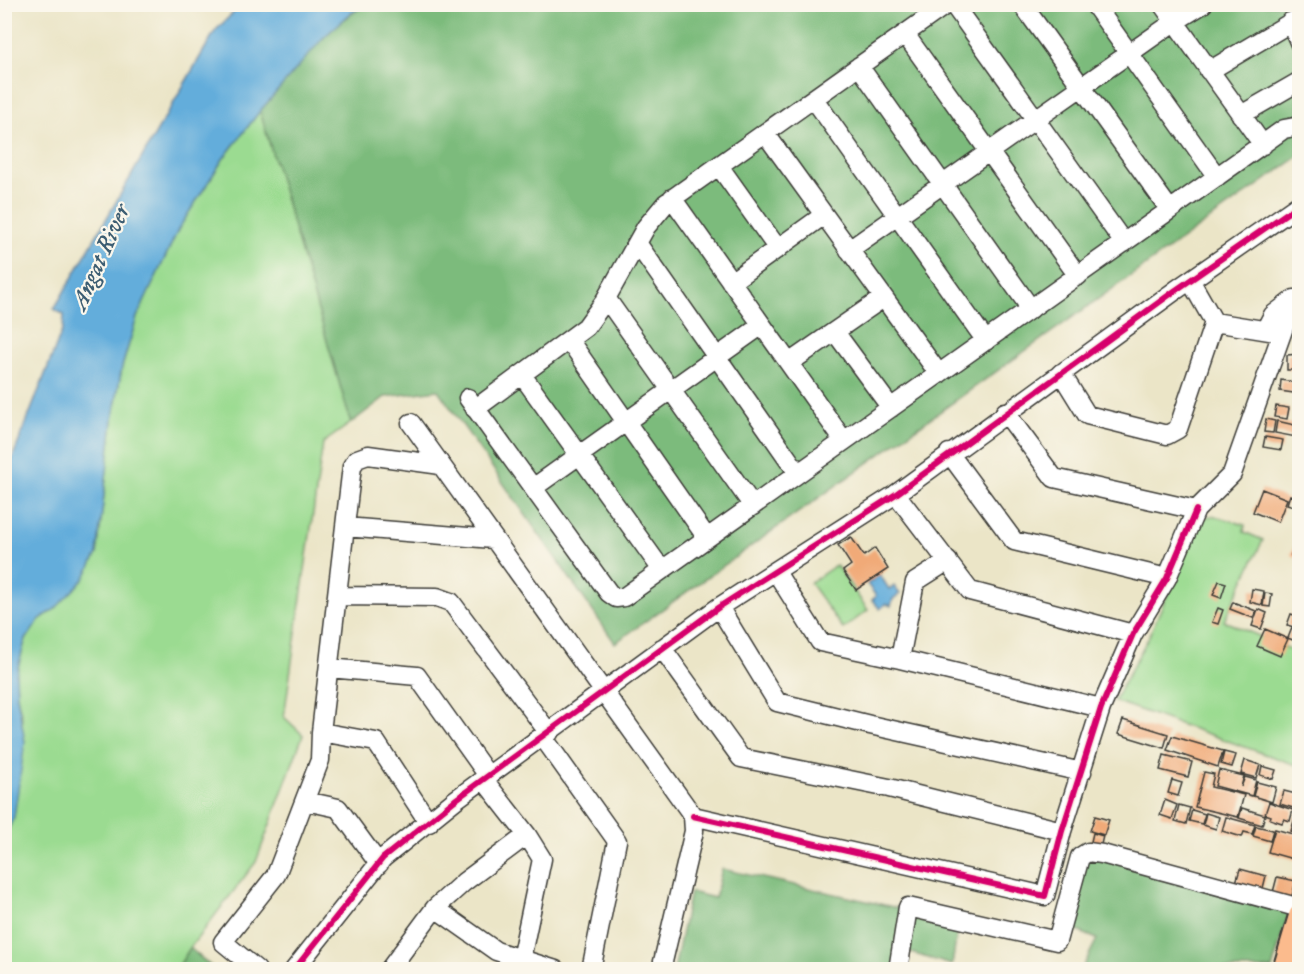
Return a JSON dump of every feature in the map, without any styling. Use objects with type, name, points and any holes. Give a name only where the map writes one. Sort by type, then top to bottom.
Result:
[{"type":"main road","points":[[1284,969],[1299,916]]},
{"type":"street","points":[[947,4],[672,198],[653,218],[606,298],[586,327],[522,375],[472,404],[612,596],[624,597],[1284,129],[1299,126]]},
{"type":"street","points":[[953,4],[1124,243]]},
{"type":"street","points":[[1022,4],[1170,210]]},
{"type":"street","points":[[1094,4],[1217,177]]},
{"type":"street","points":[[1162,4],[1263,145]]},
{"type":"street","points":[[849,250],[1203,4]]},
{"type":"street","points":[[1209,70],[1294,20],[1299,44]]},
{"type":"street","points":[[905,34],[1078,276]]},
{"type":"street","points":[[860,66],[1031,309]]},
{"type":"street","points":[[1241,115],[1299,81]]},
{"type":"street","points":[[814,99],[986,341]]},
{"type":"street","points":[[765,133],[939,374]]},
{"type":"street","points":[[719,166],[778,249]]},
{"type":"street","points":[[672,198],[844,441]]},
{"type":"street","points":[[294,969],[383,858],[455,800],[719,607],[896,494],[1005,412],[1299,204]]},
{"type":"street","points":[[731,282],[824,215]]},
{"type":"street","points":[[637,243],[798,473]]},
{"type":"street","points":[[1061,373],[1087,415],[1167,435],[1178,429],[1214,322],[1190,280]]},
{"type":"street","points":[[606,298],[753,506]]},
{"type":"street","points":[[789,363],[883,298]]},
{"type":"street","points":[[693,816],[1045,896],[1062,831],[1101,708],[1133,634],[1167,578],[1196,510],[1232,474],[1273,332],[1214,322]]},
{"type":"street","points":[[533,488],[762,325]]},
{"type":"street","points":[[835,332],[891,408]]},
{"type":"street","points":[[569,340],[707,538]]},
{"type":"street","points":[[522,375],[662,570]]},
{"type":"street","points":[[1005,412],[1054,478],[1196,510]]},
{"type":"street","points":[[411,423],[693,816],[694,831],[661,969]]},
{"type":"street","points":[[950,453],[1014,541],[1167,578]]},
{"type":"street","points":[[257,969],[224,942],[276,875],[321,760],[321,732],[352,466],[357,459],[368,456],[441,465]]},
{"type":"street","points":[[896,494],[970,591],[1133,634]]},
{"type":"street","points":[[345,527],[493,539]]},
{"type":"street","points":[[900,659],[915,582],[948,561]]},
{"type":"street","points":[[776,572],[820,642],[1101,708]]},
{"type":"street","points":[[337,596],[437,597],[451,602],[546,735],[617,841],[591,969]]},
{"type":"street","points":[[719,607],[777,702],[1082,772]]},
{"type":"street","points":[[662,648],[741,758],[889,788],[1062,831]]},
{"type":"street","points":[[329,668],[417,676],[527,835],[542,859],[521,959]]},
{"type":"street","points":[[321,732],[376,742],[429,823]]},
{"type":"street","points":[[306,801],[338,808],[379,864]]},
{"type":"street","points":[[389,969],[435,908],[464,882],[527,835]]},
{"type":"street","points":[[898,969],[908,907],[1057,941],[1080,857],[1088,852],[1299,908]]},
{"type":"street","points":[[435,908],[496,951],[556,969]]},
{"type":"green space","points":[[365,5],[1299,5],[1299,156],[615,643],[438,390],[385,397],[351,423],[260,111],[321,40],[349,15]]},
{"type":"green space","points":[[260,111],[351,423],[323,443],[284,717],[303,735],[256,862],[190,948],[177,969],[5,969],[4,836],[14,817],[22,718],[17,696],[16,675],[25,641],[39,620],[55,609],[97,554],[114,412],[122,367],[137,317],[179,228],[223,159]]},
{"type":"green space","points":[[1215,516],[1245,525],[1244,532],[1263,540],[1224,621],[1299,653],[1299,766],[1114,701],[1148,638],[1202,517]]},
{"type":"green space","points":[[836,565],[868,610],[843,629],[810,583]]},
{"type":"green space","points":[[1076,848],[1291,906],[1272,969],[1082,969],[1097,939],[1061,924]]},
{"type":"green space","points":[[722,869],[898,908],[900,900],[960,914],[952,965],[901,950],[896,969],[674,970],[690,892],[715,898]]},
{"type":"green space","points":[[190,948],[214,969],[177,969]]},
{"type":"water","name":"Angat River","points":[[242,4],[365,5],[351,13],[324,37],[260,111],[223,159],[179,228],[137,317],[122,367],[114,412],[97,554],[84,579],[55,609],[39,620],[25,641],[16,675],[17,696],[25,742],[14,817],[5,836],[5,477],[63,328],[64,315],[54,309],[215,31]]},
{"type":"water","points":[[880,575],[889,589],[894,586],[900,594],[893,599],[891,606],[886,604],[880,609],[872,600],[876,596],[867,584]]},
{"type":"building","points":[[1300,354],[1300,370],[1287,370],[1287,355]]},
{"type":"building","points":[[1281,380],[1300,383],[1300,394],[1280,391]]},
{"type":"building","points":[[1276,406],[1289,408],[1287,419],[1274,417]]},
{"type":"building","points":[[1266,419],[1275,421],[1273,433],[1264,432]]},
{"type":"building","points":[[1277,421],[1299,426],[1296,437],[1275,433]]},
{"type":"building","points":[[1265,437],[1283,440],[1281,450],[1263,447]]},
{"type":"building","points":[[1262,489],[1287,499],[1278,522],[1253,512]]},
{"type":"building","points":[[1290,495],[1300,499],[1300,508],[1287,504]]},
{"type":"building","points":[[851,537],[864,556],[875,548],[888,569],[856,590],[843,571],[851,565],[838,545]]},
{"type":"building","points":[[1296,542],[1300,543],[1298,558],[1291,555]]},
{"type":"building","points":[[1219,581],[1226,583],[1221,598],[1213,595]]},
{"type":"building","points":[[1252,589],[1264,591],[1262,605],[1250,602]]},
{"type":"building","points":[[1265,593],[1272,594],[1270,607],[1263,606]]},
{"type":"building","points":[[1233,602],[1256,611],[1253,618],[1230,609]]},
{"type":"building","points":[[1218,608],[1223,610],[1218,624],[1212,622]]},
{"type":"building","points":[[1258,609],[1267,613],[1261,629],[1252,626]]},
{"type":"building","points":[[1291,614],[1300,617],[1300,629],[1287,625]]},
{"type":"building","points":[[1292,628],[1300,630],[1300,643],[1288,638]]},
{"type":"building","points":[[1265,629],[1288,639],[1280,656],[1257,646]]},
{"type":"building","points":[[1123,720],[1168,734],[1164,748],[1118,734]]},
{"type":"building","points":[[1172,736],[1223,751],[1218,767],[1167,750]]},
{"type":"building","points":[[1224,752],[1236,755],[1232,767],[1221,764]]},
{"type":"building","points":[[1164,755],[1192,762],[1188,777],[1160,770]]},
{"type":"building","points":[[1245,760],[1260,765],[1256,778],[1241,774]]},
{"type":"building","points":[[1262,766],[1276,770],[1273,779],[1260,775]]},
{"type":"building","points":[[1219,770],[1244,776],[1241,787],[1245,777],[1256,780],[1252,796],[1215,786]]},
{"type":"building","points":[[1204,772],[1214,774],[1211,787],[1244,795],[1238,817],[1195,807]]},
{"type":"building","points":[[1172,780],[1182,783],[1178,796],[1168,793]]},
{"type":"building","points":[[1257,782],[1276,787],[1272,802],[1253,796]]},
{"type":"building","points":[[1284,791],[1300,795],[1300,810],[1280,804]]},
{"type":"building","points":[[1165,800],[1177,805],[1172,819],[1160,815]]},
{"type":"building","points":[[1269,802],[1293,810],[1290,821],[1284,819],[1282,823],[1270,819],[1271,816],[1265,814]]},
{"type":"building","points":[[1179,805],[1190,808],[1186,824],[1175,821]]},
{"type":"building","points":[[1242,808],[1265,815],[1262,825],[1239,818]]},
{"type":"building","points":[[1192,810],[1205,814],[1202,824],[1189,821]]},
{"type":"building","points":[[1297,811],[1300,812],[1300,834],[1291,831]]},
{"type":"building","points":[[1206,813],[1219,817],[1216,829],[1203,825]]},
{"type":"building","points":[[1095,816],[1109,820],[1104,835],[1090,831]]},
{"type":"building","points":[[1226,817],[1255,825],[1252,834],[1244,832],[1242,837],[1222,831]]},
{"type":"building","points":[[1256,826],[1273,830],[1270,841],[1253,836]]},
{"type":"building","points":[[1275,829],[1300,836],[1300,861],[1268,852]]},
{"type":"building","points":[[1093,833],[1103,836],[1099,853],[1089,850]]},
{"type":"building","points":[[1240,869],[1266,876],[1262,892],[1235,886]]},
{"type":"building","points":[[1277,877],[1296,881],[1290,904],[1271,900]]},
{"type":"cycle path","points":[[294,970],[383,858],[455,800],[719,607],[896,494],[1176,290],[1300,204]]},
{"type":"cycle path","points":[[693,816],[1045,896],[1062,831],[1101,708],[1133,634],[1167,578],[1196,510]]}]
